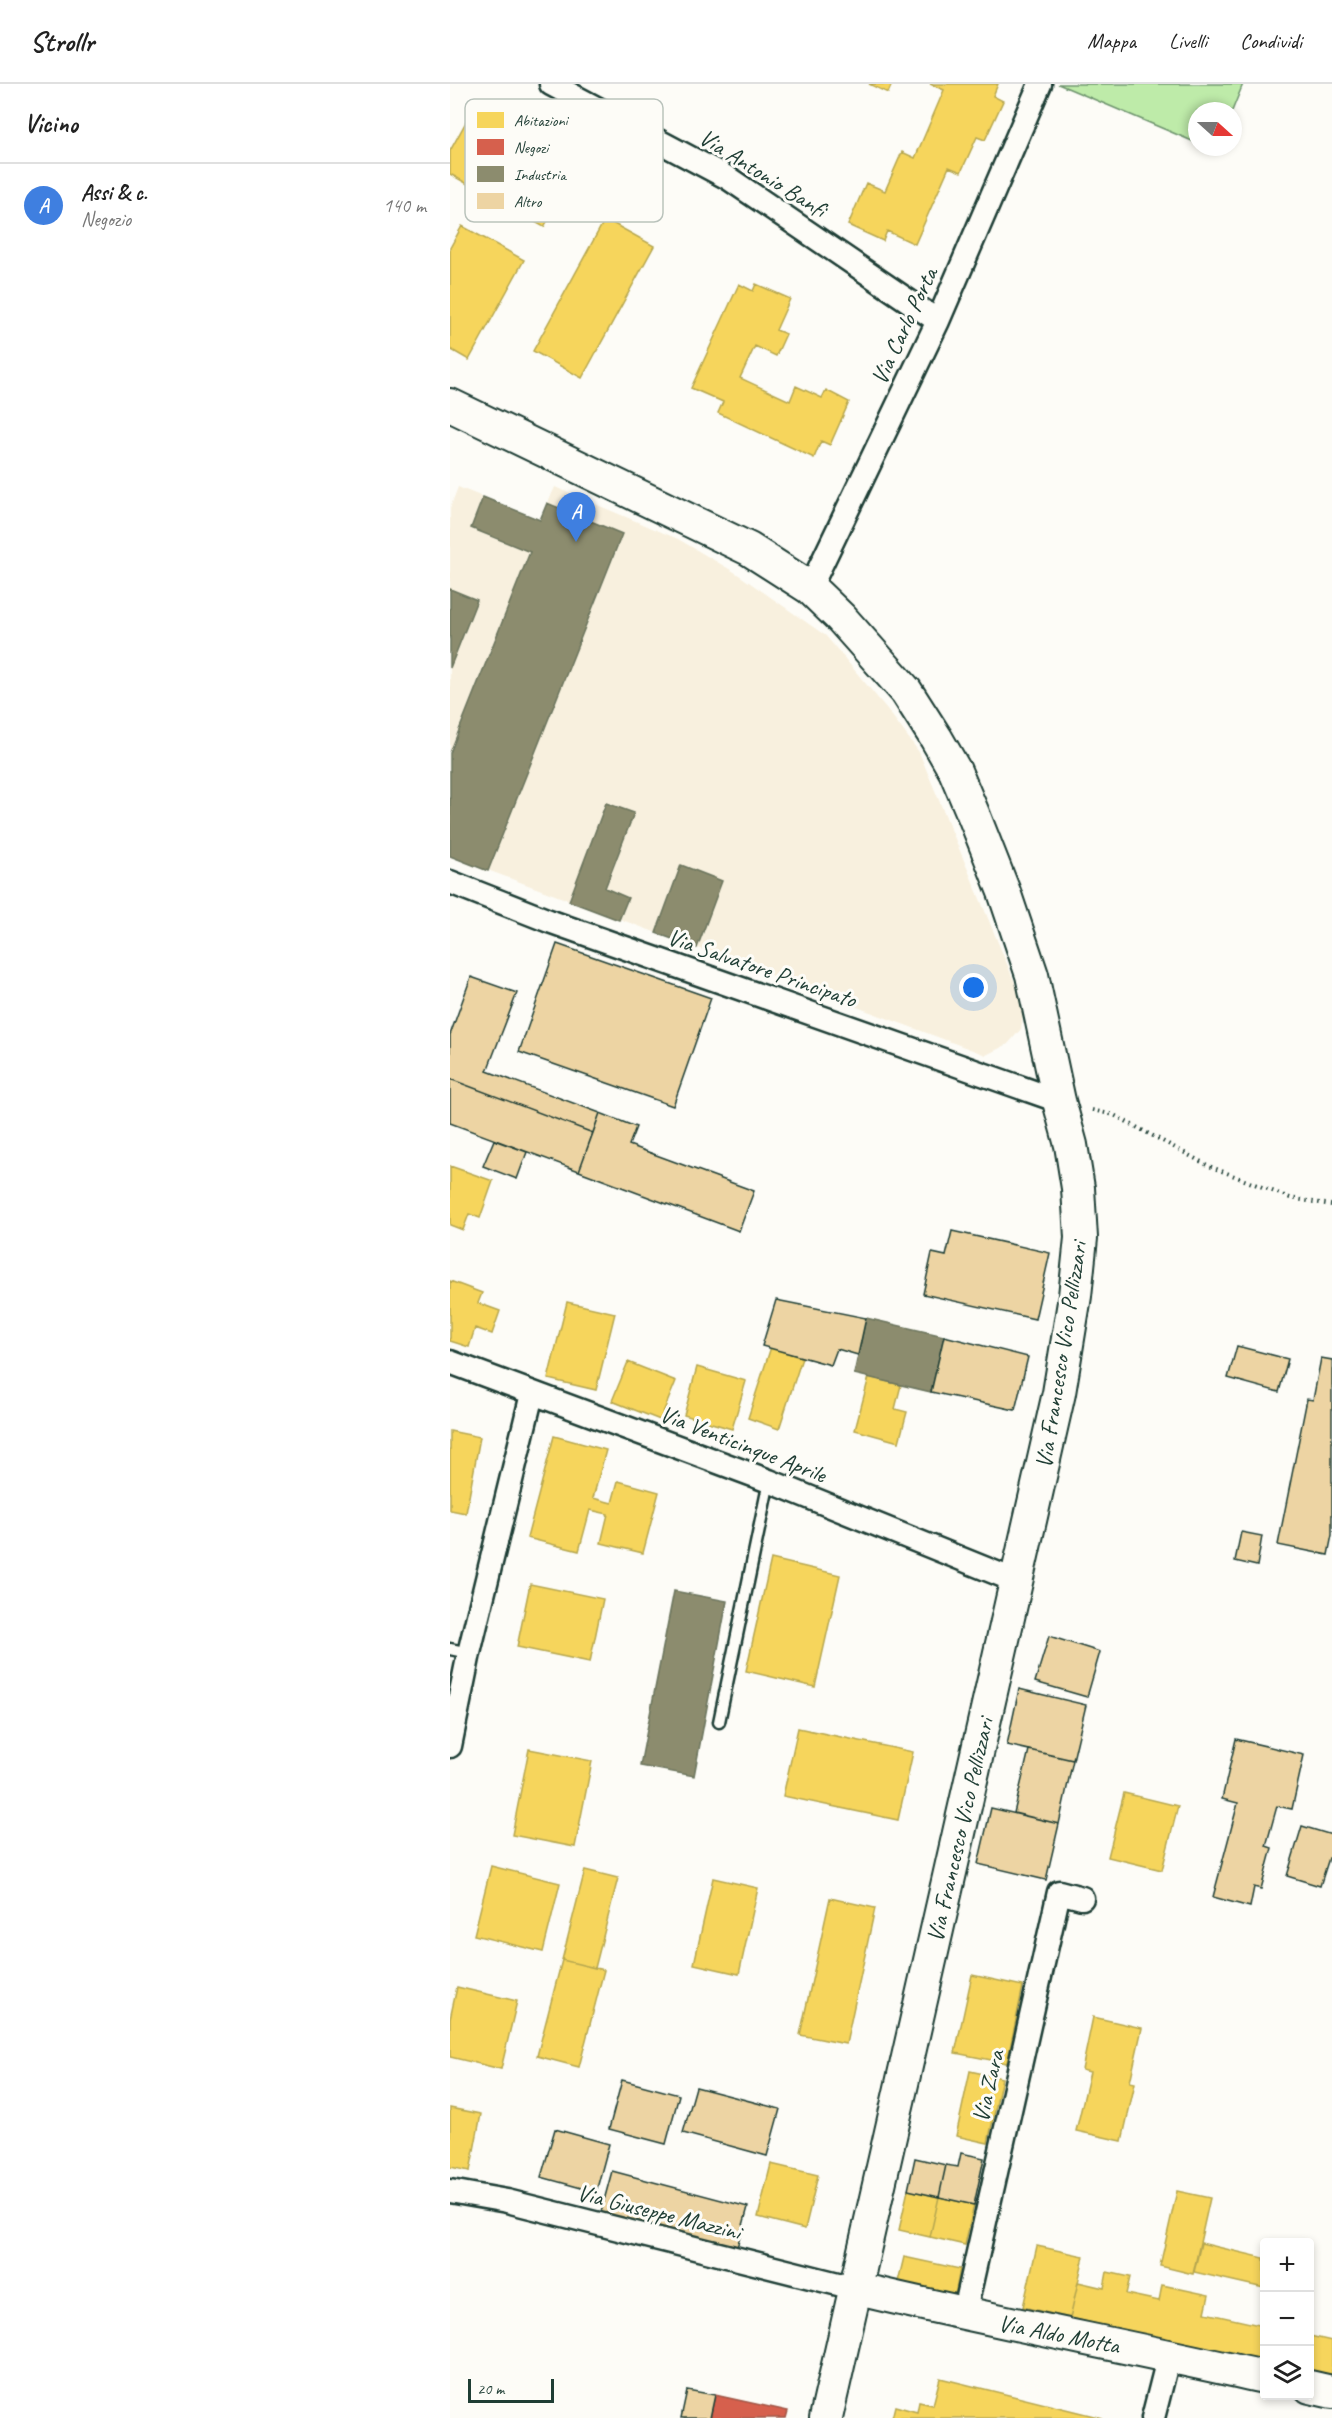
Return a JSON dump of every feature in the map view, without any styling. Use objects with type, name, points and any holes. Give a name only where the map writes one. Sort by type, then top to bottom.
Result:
[{"type":"street","name":"Via Antonio Banfi","points":[[551,84],[579,99]]},
{"type":"street","name":"Via Carlo Porta","points":[[810,588],[938,321],[1040,84]]},
{"type":"street","name":"Via Antonio Banfi","points":[[663,143],[728,178],[938,321]]},
{"type":"street","name":"Via Francesco Vico Pellizzari","points":[[450,405],[748,549],[810,588],[841,618],[906,692],[955,771],[1004,892],[1032,975],[1077,1177],[1081,1238],[1075,1296],[1059,1393],[826,2418]]},
{"type":"street","name":"Via Salvatore Principato","points":[[450,882],[549,921],[1059,1101]]},
{"type":"street","name":"Via Venticinque Aprile","points":[[450,1362],[769,1482],[1016,1581]]},
{"type":"street","points":[[450,1746],[460,1651],[532,1394]]},
{"type":"street","name":"Via Zara","points":[[964,2315],[1059,1892],[1082,1898]]},
{"type":"street","name":"Via Giuseppe Mazzini","points":[[450,2191],[507,2201],[854,2288]]},
{"type":"street","name":"Via Aldo Motta","points":[[854,2288],[964,2315],[1169,2355],[1260,2376]]},
{"type":"street","points":[[1153,2418],[1169,2355]]},
{"type":"street","points":[[1314,2388],[1332,2392]]},
{"type":"lane","points":[[719,1722],[769,1482]]},
{"type":"path","points":[[1059,1101],[1114,1115],[1209,1166],[1290,1198],[1332,1205]]},
{"type":"shaded area","points":[[458,487],[540,520],[555,487],[678,539],[736,573],[826,636],[887,709],[919,752],[1024,1005],[1021,1029],[1008,1044],[986,1055],[450,856],[450,508]]},
{"type":"green space","points":[[1058,84],[1243,84],[1236,102],[1188,102],[1188,139]]},
{"type":"building: Abitazioni","points":[[869,84],[892,84],[888,93]]},
{"type":"building: Abitazioni","points":[[930,84],[998,84],[993,96],[1003,101],[985,140],[977,137],[961,172],[949,167],[915,244],[887,231],[883,241],[848,225],[866,183],[885,191],[902,152],[915,158],[944,90]]},
{"type":"building: Abitazioni","points":[[465,124],[465,182],[450,174],[450,151]]},
{"type":"building: Abitazioni","points":[[535,222],[547,222],[544,227]]},
{"type":"building: Abitazioni","points":[[603,222],[610,222],[654,246],[582,378],[533,351]]},
{"type":"building: Abitazioni","points":[[462,226],[524,260],[469,360],[450,349],[450,248]]},
{"type":"building: Abitazioni","points":[[739,284],[753,291],[756,284],[790,299],[776,330],[786,334],[776,356],[755,346],[740,378],[790,401],[796,386],[822,398],[826,390],[849,402],[830,445],[821,441],[814,458],[718,413],[723,402],[691,388]]},
{"type":"building: Abitazioni","points":[[450,1166],[493,1181],[480,1218],[469,1214],[463,1230],[450,1225]]},
{"type":"building: Abitazioni","points":[[450,1281],[482,1293],[478,1303],[500,1311],[492,1334],[475,1328],[469,1347],[450,1341]]},
{"type":"building: Abitazioni","points":[[567,1302],[615,1313],[596,1390],[548,1379]]},
{"type":"building: Abitazioni","points":[[771,1347],[802,1358],[779,1429],[748,1418]]},
{"type":"building: Abitazioni","points":[[628,1362],[676,1381],[660,1420],[612,1401]]},
{"type":"building: Abitazioni","points":[[697,1367],[746,1381],[732,1429],[684,1415]]},
{"type":"building: Abitazioni","points":[[869,1377],[901,1385],[895,1409],[907,1412],[899,1442],[855,1430]]},
{"type":"building: Abitazioni","points":[[450,1431],[480,1437],[466,1513],[450,1510]]},
{"type":"building: Abitazioni","points":[[554,1436],[606,1450],[593,1498],[612,1503],[618,1481],[659,1492],[643,1553],[601,1543],[608,1514],[590,1510],[579,1551],[527,1538]]},
{"type":"building: Abitazioni","points":[[771,1559],[840,1575],[815,1687],[746,1671]]},
{"type":"building: Abitazioni","points":[[530,1584],[603,1599],[590,1662],[517,1647]]},
{"type":"building: Abitazioni","points":[[798,1728],[913,1752],[898,1820],[783,1796]]},
{"type":"building: Abitazioni","points":[[529,1749],[592,1761],[575,1847],[512,1835]]},
{"type":"building: Abitazioni","points":[[1124,1793],[1178,1806],[1162,1870],[1108,1857]]},
{"type":"building: Abitazioni","points":[[491,1866],[560,1883],[543,1952],[474,1935]]},
{"type":"building: Abitazioni","points":[[585,1870],[618,1878],[595,1968],[562,1960]]},
{"type":"building: Abitazioni","points":[[713,1878],[758,1888],[739,1974],[694,1964]]},
{"type":"building: Abitazioni","points":[[830,1898],[875,1908],[846,2044],[800,2035]]},
{"type":"building: Abitazioni","points":[[562,1960],[604,1970],[579,2067],[537,2056]]},
{"type":"building: Abitazioni","points":[[972,1975],[1023,1986],[1007,2063],[955,2053]]},
{"type":"building: Abitazioni","points":[[457,1987],[517,2001],[501,2069],[450,2057],[450,2019]]},
{"type":"building: Abitazioni","points":[[1093,2017],[1142,2028],[1130,2082],[1135,2083],[1122,2141],[1076,2131],[1090,2072],[1082,2070]]},
{"type":"building: Abitazioni","points":[[970,2071],[1002,2078],[988,2143],[956,2136]]},
{"type":"building: Abitazioni","points":[[450,2108],[481,2114],[470,2171],[450,2167]]},
{"type":"building: Abitazioni","points":[[771,2164],[818,2175],[805,2229],[758,2217]]},
{"type":"building: Abitazioni","points":[[908,2190],[939,2197],[930,2237],[899,2230]]},
{"type":"building: Abitazioni","points":[[1177,2191],[1210,2198],[1193,2274],[1160,2266]]},
{"type":"building: Abitazioni","points":[[939,2197],[974,2205],[965,2245],[930,2237]]},
{"type":"building: Abitazioni","points":[[1201,2243],[1260,2257],[1260,2287],[1194,2272]]},
{"type":"building: Abitazioni","points":[[1037,2246],[1084,2256],[1070,2318],[1023,2307]]},
{"type":"building: Abitazioni","points":[[904,2257],[960,2269],[955,2295],[898,2282]]},
{"type":"building: Abitazioni","points":[[1107,2272],[1130,2277],[1126,2294],[1159,2301],[1162,2285],[1209,2295],[1205,2313],[1260,2325],[1260,2360],[1070,2318],[1078,2282],[1104,2288]]},
{"type":"building: Abitazioni","points":[[1314,2337],[1332,2341],[1332,2376],[1314,2372]]},
{"type":"building: Abitazioni","points":[[940,2378],[1102,2418],[892,2418],[895,2406],[917,2412],[919,2402],[933,2405]]},
{"type":"building: Negozi","points":[[715,2395],[788,2411],[786,2418],[710,2418]]},
{"type":"building: Industria","points":[[483,497],[540,520],[547,503],[622,534],[488,871],[450,856],[450,753],[530,552],[471,528]]},
{"type":"building: Industria","points":[[450,589],[477,600],[450,668]]},
{"type":"building: Industria","points":[[606,803],[634,813],[605,888],[628,898],[619,920],[569,901]]},
{"type":"building: Industria","points":[[681,865],[722,881],[697,948],[656,933]]},
{"type":"building: Industria","points":[[866,1318],[944,1336],[931,1392],[854,1374]]},
{"type":"building: Industria","points":[[674,1591],[727,1601],[694,1776],[640,1766]]},
{"type":"building: Altro","points":[[557,944],[711,998],[673,1106],[519,1052]]},
{"type":"building: Altro","points":[[471,977],[517,993],[487,1071],[600,1113],[593,1133],[450,1079],[450,1035]]},
{"type":"building: Altro","points":[[450,1079],[593,1133],[579,1171],[450,1123]]},
{"type":"building: Altro","points":[[600,1113],[636,1127],[629,1145],[754,1191],[739,1231],[579,1171]]},
{"type":"building: Altro","points":[[494,1140],[527,1152],[517,1179],[483,1166]]},
{"type":"building: Altro","points":[[952,1231],[1050,1253],[1035,1319],[923,1294],[932,1253],[946,1256]]},
{"type":"building: Altro","points":[[776,1300],[866,1318],[858,1355],[837,1349],[831,1365],[762,1346]]},
{"type":"building: Altro","points":[[944,1336],[1028,1357],[1015,1410],[931,1392]]},
{"type":"building: Altro","points":[[1237,1346],[1288,1359],[1279,1392],[1228,1378]]},
{"type":"building: Altro","points":[[1321,1358],[1332,1360],[1332,1535],[1328,1555],[1278,1545],[1307,1399],[1313,1400]]},
{"type":"building: Altro","points":[[1241,1532],[1262,1536],[1257,1566],[1235,1561]]},
{"type":"building: Altro","points":[[1049,1636],[1100,1652],[1087,1697],[1035,1682]]},
{"type":"building: Altro","points":[[1019,1689],[1086,1705],[1073,1760],[1007,1745]]},
{"type":"building: Altro","points":[[1236,1739],[1304,1755],[1292,1809],[1277,1806],[1266,1846],[1272,1848],[1261,1889],[1254,1887],[1250,1907],[1213,1897],[1238,1803],[1222,1799]]},
{"type":"building: Altro","points":[[1029,1750],[1073,1760],[1059,1824],[1014,1813]]},
{"type":"building: Altro","points":[[991,1808],[1059,1824],[1046,1880],[978,1864]]},
{"type":"building: Altro","points":[[1302,1826],[1332,1835],[1332,1859],[1329,1858],[1320,1886],[1287,1876]]},
{"type":"building: Altro","points":[[622,2080],[679,2095],[666,2144],[609,2129]]},
{"type":"building: Altro","points":[[696,2087],[780,2109],[767,2156],[683,2133]]},
{"type":"building: Altro","points":[[555,2129],[609,2144],[596,2192],[541,2177]]},
{"type":"building: Altro","points":[[961,2153],[984,2158],[974,2205],[939,2197],[946,2165],[958,2167]]},
{"type":"building: Altro","points":[[915,2158],[946,2165],[939,2197],[908,2190]]},
{"type":"building: Altro","points":[[612,2171],[748,2207],[735,2255],[599,2219]]},
{"type":"building: Altro","points":[[687,2390],[715,2395],[710,2418],[681,2418]]},
{"type":"place","name":"Assi & c.","points":[[576,542]]}]
